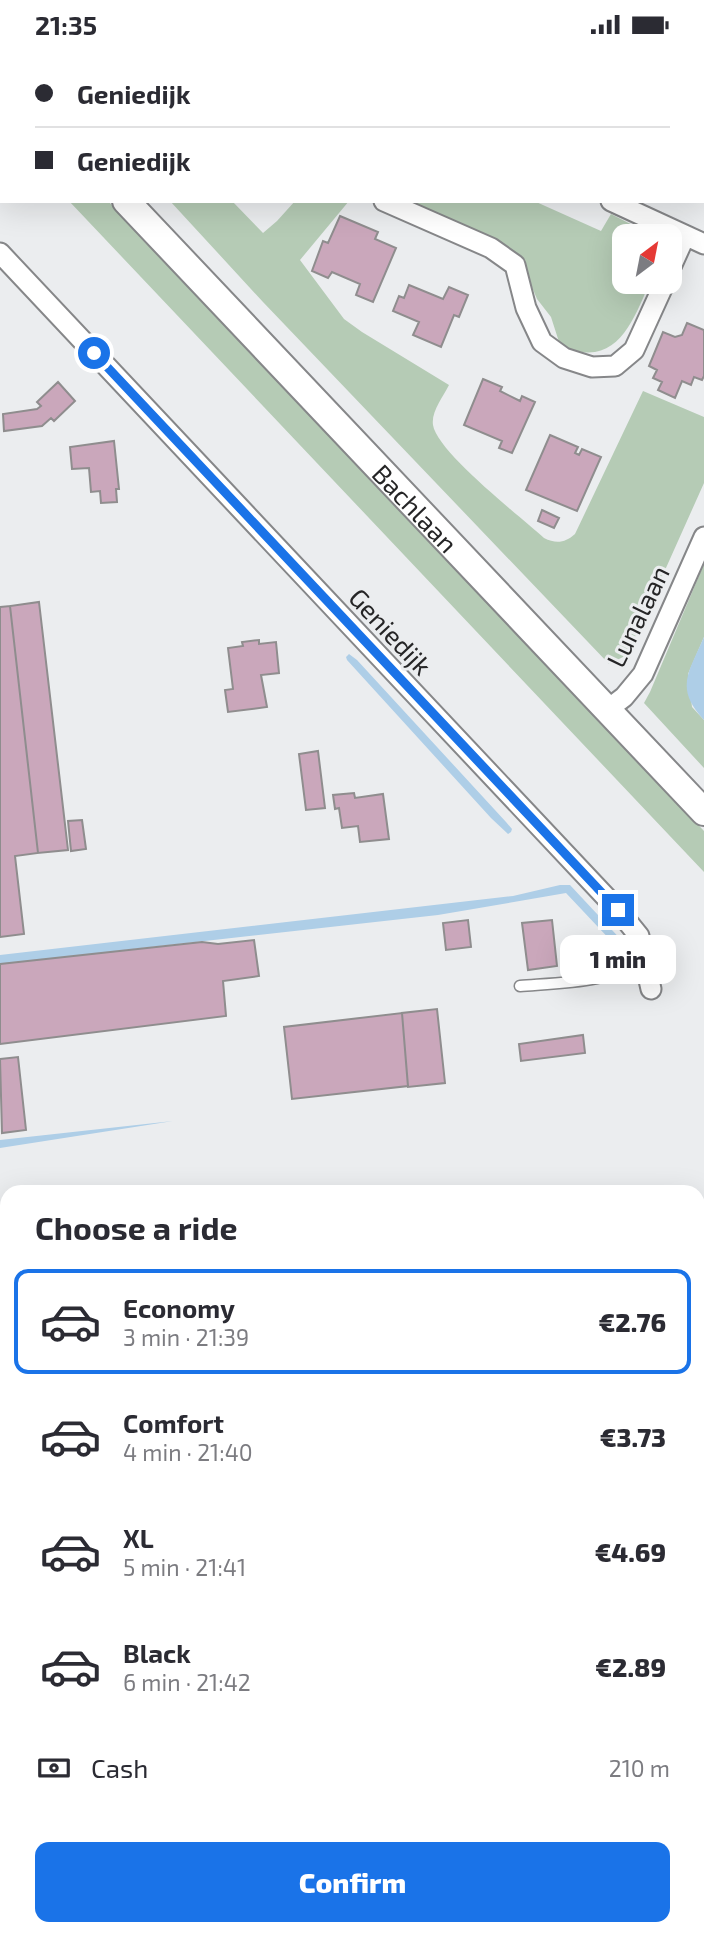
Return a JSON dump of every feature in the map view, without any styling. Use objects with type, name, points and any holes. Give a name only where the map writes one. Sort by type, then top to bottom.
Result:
[{"type":"main road","name":"Bachlaan","points":[[128,203],[704,813]]},
{"type":"street","points":[[389,203],[491,248],[514,265],[526,307],[542,342],[564,358],[592,367],[615,366],[634,350],[660,294]]},
{"type":"street","points":[[616,203],[704,244]]},
{"type":"street","points":[[682,243],[685,236]]},
{"type":"street","name":"Geniedijk","points":[[0,253],[618,910],[639,936],[651,989]]},
{"type":"street","name":"Lunalaan","points":[[607,711],[624,697],[643,674],[704,537]]},
{"type":"lane","points":[[520,986],[596,978],[636,964],[643,955]]},
{"type":"green space","points":[[71,203],[110,203],[704,831],[704,872]]},
{"type":"green space","points":[[172,203],[234,203],[263,233],[293,203],[347,203],[300,260],[344,319],[449,385],[434,415],[433,425],[438,437],[481,484],[548,540],[564,541],[575,534],[643,391],[704,417],[704,483],[627,655],[609,664]]},
{"type":"green space","points":[[408,203],[538,203],[601,231],[611,214],[631,224],[612,224],[612,294],[644,294],[618,340],[608,348],[596,352],[582,352],[560,345],[551,317],[537,299],[526,273]]},
{"type":"green space","points":[[704,564],[704,637],[688,674],[692,707],[704,720],[704,768],[644,703]]},
{"type":"water","points":[[704,637],[704,720],[689,698],[687,680]]},
{"type":"water","points":[[349,654],[506,822],[512,829],[511,832],[508,834],[491,818],[347,660]]},
{"type":"water","points":[[570,885],[626,945],[629,959],[618,965],[619,955],[615,945],[566,893],[438,915],[0,964],[0,955],[513,896]]},
{"type":"water","points":[[173,1121],[0,1148],[0,1140]]},
{"type":"building","points":[[340,216],[378,232],[375,239],[396,248],[373,302],[356,295],[360,284],[332,272],[328,278],[312,271],[323,241],[328,243]]},
{"type":"building","points":[[409,285],[443,299],[449,287],[468,295],[459,317],[454,315],[441,347],[413,335],[419,322],[393,311],[399,296],[404,298]]},
{"type":"building","points":[[687,323],[704,330],[704,376],[702,380],[694,377],[691,385],[682,381],[675,398],[658,390],[662,382],[653,378],[657,370],[649,366],[663,332],[675,337],[682,335]]},
{"type":"building","points":[[483,379],[502,387],[500,391],[520,401],[522,396],[535,402],[512,453],[499,448],[502,441],[464,425]]},
{"type":"building","points":[[58,382],[75,401],[54,421],[51,418],[42,426],[4,431],[3,414],[37,409],[41,406],[37,402]]},
{"type":"building","points":[[550,435],[578,447],[575,453],[579,455],[582,449],[601,457],[577,511],[526,490]]},
{"type":"building","points":[[114,441],[119,489],[116,489],[117,502],[101,503],[100,491],[91,492],[89,468],[72,469],[70,447]]},
{"type":"building","points":[[542,510],[559,518],[554,528],[538,521]]},
{"type":"building","points":[[39,602],[68,850],[38,853],[10,606]]},
{"type":"building","points":[[10,606],[38,853],[15,856],[24,934],[0,937],[0,607]]},
{"type":"building","points":[[259,640],[259,644],[276,642],[279,673],[261,675],[267,707],[228,712],[225,690],[233,689],[228,648],[243,646],[242,642]]},
{"type":"building","points":[[318,751],[325,808],[306,810],[299,754]]},
{"type":"building","points":[[354,793],[355,798],[383,794],[389,839],[360,842],[358,826],[342,828],[339,808],[335,809],[333,795]]},
{"type":"building","points":[[82,820],[86,849],[71,851],[68,821]]},
{"type":"building","points":[[468,920],[471,947],[446,950],[443,923]]},
{"type":"building","points":[[552,920],[557,966],[528,970],[522,923]]},
{"type":"building","points":[[254,940],[259,976],[223,981],[226,1016],[0,1044],[0,964],[202,942],[218,944]]},
{"type":"building","points":[[437,1009],[445,1083],[408,1087],[402,1013]]},
{"type":"building","points":[[402,1013],[408,1086],[292,1099],[284,1027]]},
{"type":"building","points":[[583,1035],[585,1053],[521,1061],[519,1044]]},
{"type":"building","points":[[18,1057],[26,1130],[2,1133],[0,1059]]},
{"type":"route","points":[[94,353],[618,910]]}]
